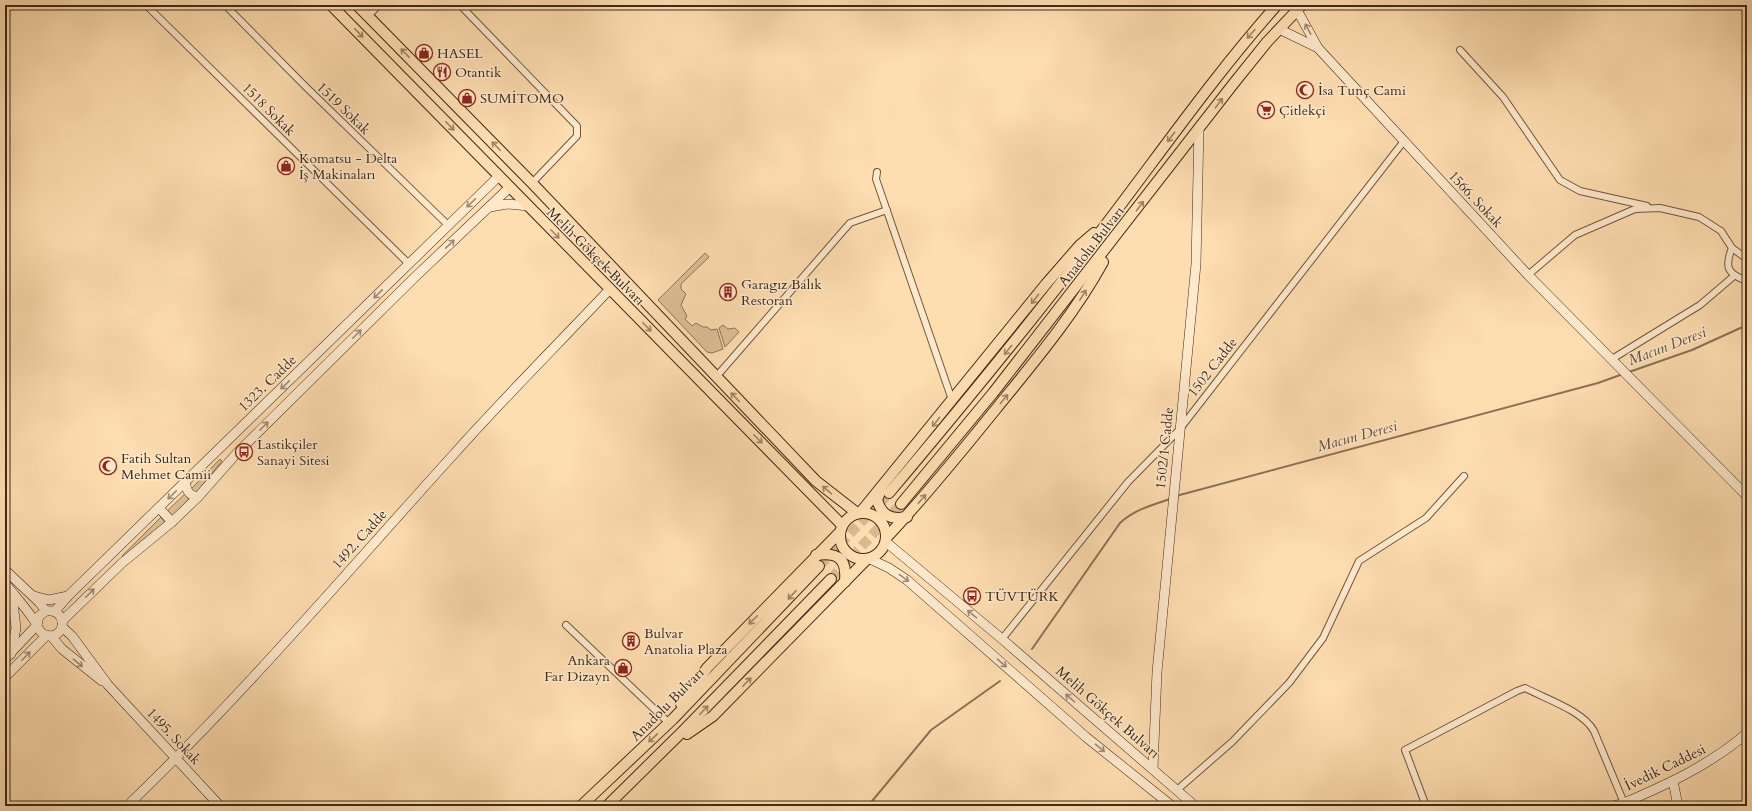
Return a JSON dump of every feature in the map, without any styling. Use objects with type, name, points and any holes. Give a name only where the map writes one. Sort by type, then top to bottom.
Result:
[{"type":"main road","name":"Melih Gökçek Bulvarı","points":[[331,5],[610,289],[841,529]]},
{"type":"main road","name":"Melih Gökçek Bulvarı","points":[[357,5],[532,183],[816,480],[859,513]]},
{"type":"main road","name":"Anadolu Bulvarı","points":[[885,490],[963,406],[1110,220],[1237,49],[1277,5]]},
{"type":"main road","name":"Anadolu Bulvarı","points":[[901,504],[994,394],[1234,83],[1299,7]]},
{"type":"main road","points":[[499,176],[512,163]]},
{"type":"main road","points":[[510,187],[523,174]]},
{"type":"main road","points":[[907,517],[890,518],[883,514],[877,500],[952,400],[1080,245],[1110,220]]},
{"type":"main road","points":[[663,751],[713,716],[868,559],[883,549],[886,540],[907,517],[1009,393],[1074,309],[1097,273],[1116,237]]},
{"type":"main road","points":[[671,721],[674,714],[707,668],[841,529],[846,520],[859,513],[885,490]]},
{"type":"main road","points":[[859,513],[867,513],[879,519],[883,525],[886,540]]},
{"type":"main road","points":[[841,529],[842,547],[846,553],[852,557],[868,559]]},
{"type":"main road","points":[[816,555],[826,553],[836,555],[843,561],[846,570],[845,582]]},
{"type":"main road","name":"Anadolu Bulvarı","points":[[581,806],[671,721],[819,566]]},
{"type":"main road","points":[[607,806],[663,751],[831,579]]},
{"type":"street","name":"1519 Sokak","points":[[225,5],[304,85],[448,225]]},
{"type":"street","points":[[368,16],[379,5]]},
{"type":"street","points":[[460,5],[578,126],[578,136],[532,183]]},
{"type":"street","name":"1518 Sokak","points":[[149,6],[409,264]]},
{"type":"street","points":[[1299,7],[1318,48]]},
{"type":"street","points":[[1279,29],[1318,48]]},
{"type":"street","name":"1566. Sokak","points":[[1318,48],[1528,274],[1747,496]]},
{"type":"street","points":[[1460,50],[1503,97],[1560,180],[1580,191],[1632,204],[1660,208],[1699,217],[1721,231],[1732,248],[1747,259]]},
{"type":"street","name":"1502/1 Cadde","points":[[1153,769],[1157,672],[1174,476],[1196,264],[1199,128]]},
{"type":"street","name":"1502 Cadde","points":[[1002,639],[1128,482],[1179,430],[1404,141]]},
{"type":"street","points":[[877,172],[876,179],[952,400]]},
{"type":"street","name":"1323. Cadde","points":[[50,611],[68,596],[159,508],[499,176]]},
{"type":"street","points":[[5,677],[49,636],[59,632],[62,624],[122,563],[172,522],[198,497],[231,459],[415,277],[510,187]]},
{"type":"street","points":[[489,207],[507,204],[528,206]]},
{"type":"street","points":[[1528,274],[1575,235],[1635,210],[1660,208]]},
{"type":"street","points":[[716,377],[850,223],[887,210]]},
{"type":"street","points":[[1732,248],[1728,259],[1728,268],[1734,276],[1747,281]]},
{"type":"street","points":[[1615,362],[1700,305],[1734,276]]},
{"type":"street","name":"1492. Cadde","points":[[128,806],[176,759],[313,611],[455,452],[610,289]]},
{"type":"street","points":[[220,448],[231,459]]},
{"type":"street","points":[[1176,790],[1232,742],[1289,683],[1323,638],[1359,561],[1426,518],[1464,476]]},
{"type":"street","points":[[185,482],[187,491],[191,496],[198,497]]},
{"type":"street","points":[[159,508],[172,522]]},
{"type":"street","name":"Melih Gökçek Bulvarı","points":[[886,540],[1195,806]]},
{"type":"street","points":[[868,559],[888,568],[907,580],[1086,737],[1172,806]]},
{"type":"street","points":[[5,570],[50,611],[58,614],[62,624]]},
{"type":"street","points":[[5,583],[37,625],[39,630],[49,636]]},
{"type":"street","points":[[8,656],[15,635],[16,618],[11,591]]},
{"type":"street","points":[[32,595],[49,600],[68,596]]},
{"type":"street","points":[[8,656],[37,625],[39,616],[50,611]]},
{"type":"street","name":"1495. Sokak","points":[[62,624],[108,685],[220,806]]},
{"type":"street","points":[[566,624],[671,721]]},
{"type":"street","name":"1495. Sokak","points":[[49,636],[62,649],[108,685]]},
{"type":"street","points":[[990,653],[1002,639]]},
{"type":"street","points":[[1426,806],[1405,750],[1525,688],[1578,715],[1588,722],[1594,731],[1624,803]]},
{"type":"street","name":"İvedik Caddesi","points":[[1613,806],[1624,803],[1673,781],[1717,757],[1747,734]]},
{"type":"street","points":[[1673,781],[1678,806]]},
{"type":"shaded area","points":[[705,253],[709,257],[681,284],[681,289],[686,294],[681,305],[687,316],[685,319],[692,326],[696,323],[711,330],[717,329],[723,349],[712,353],[707,352],[658,300]]},
{"type":"shaded area","points":[[723,325],[728,329],[735,328],[739,332],[725,347],[719,328]]},
{"type":"shaded area","points":[[220,459],[222,461],[196,493],[191,489]]},
{"type":"shaded area","points":[[186,493],[189,501],[174,518],[166,512]]},
{"type":"shaded area","points":[[161,517],[165,522],[123,557],[122,556]]},
{"type":"waterway","name":"Macun Deresi","points":[[1629,372],[1692,350],[1747,325]]},
{"type":"waterway","name":"Macun Deresi","points":[[1176,496],[1598,383],[1623,374]]},
{"type":"waterway","name":"Macun Deresi","points":[[1032,649],[1120,523],[1125,518],[1137,511],[1170,499]]},
{"type":"waterway","name":"Macun Deresi","points":[[868,806],[931,730],[1000,681]]},
{"type":"tunnel","points":[[819,566],[889,493]]},
{"type":"tunnel","points":[[831,579],[901,504]]},
{"type":"place","name":"HASEL","points":[[424,53]]},
{"type":"place","name":"Otantik","points":[[442,72]]},
{"type":"place","name":"İsa Tunç Cami","points":[[1305,90]]},
{"type":"place","name":"SUMİTOMO","points":[[467,98]]},
{"type":"place","name":"Çitlekçi","points":[[1266,110]]},
{"type":"place","name":"Komatsu - Delta İş Makinaları","points":[[286,166]]},
{"type":"place","name":"Garagız Balık Restoran","points":[[728,292]]},
{"type":"place","name":"Lastikçiler Sanayi Sitesi","points":[[244,452]]},
{"type":"place","name":"Fatih Sultan Mehmet Camii","points":[[108,466]]},
{"type":"place","name":"TÜVTÜRK","points":[[972,596]]},
{"type":"place","name":"Bulvar Anatolia Plaza","points":[[631,641]]},
{"type":"place","name":"Ankara Far Dizayn","points":[[623,668]]}]
